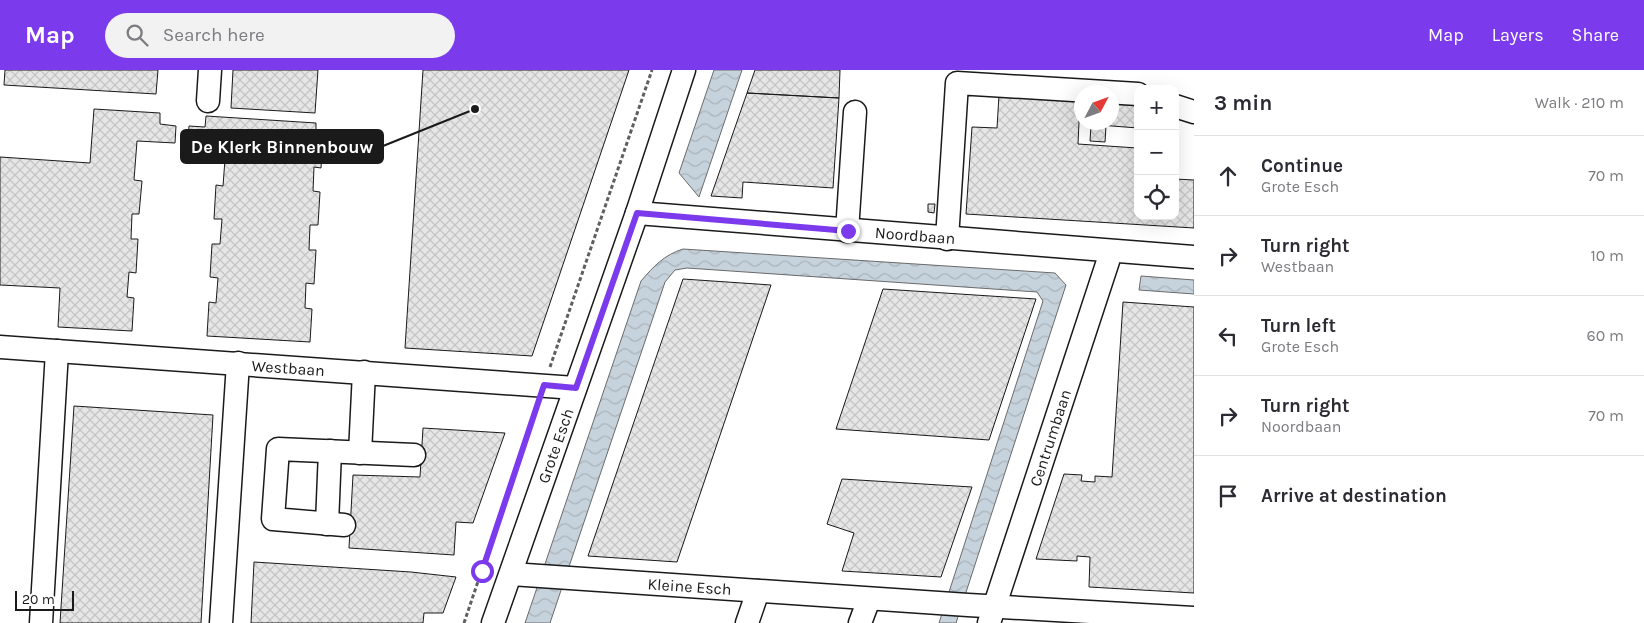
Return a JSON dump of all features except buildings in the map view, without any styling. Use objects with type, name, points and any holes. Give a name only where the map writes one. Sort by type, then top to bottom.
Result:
[{"type":"street","points":[[208,101],[210,70]]},
{"type":"street","name":"Grote Esch","points":[[492,623],[521,574],[576,388],[684,70]]},
{"type":"street","points":[[947,239],[957,83],[1134,94]]},
{"type":"street","points":[[1179,107],[1194,112]]},
{"type":"street","points":[[848,231],[855,112]]},
{"type":"street","name":"Noordbaan","points":[[637,213],[1111,252],[1194,257]]},
{"type":"street","name":"Centrumbaan","points":[[992,614],[1111,252]]},
{"type":"street","name":"Westbaan","points":[[0,347],[576,388]]},
{"type":"street","points":[[41,623],[56,351]]},
{"type":"street","points":[[221,623],[238,363]]},
{"type":"street","points":[[360,453],[364,372]]},
{"type":"street","points":[[330,452],[336,525],[273,519],[278,449],[414,455]]},
{"type":"street","name":"Kleine Esch","points":[[521,574],[968,605],[992,614],[1194,618]]},
{"type":"street","points":[[747,623],[758,591]]},
{"type":"street","points":[[860,623],[868,599]]},
{"type":"path","name":"Grote Esch","points":[[464,623],[652,70]]},
{"type":"water","points":[[714,70],[742,70],[699,197],[679,173]]},
{"type":"water","points":[[683,249],[1055,273],[1066,285],[956,623],[939,623],[1043,301],[1037,292],[687,268],[675,270],[665,282],[550,623],[525,623],[641,281],[670,254]]},
{"type":"water","points":[[1141,276],[1194,280],[1194,294],[1139,290]]},
{"type":"place","name":"De Klerk Binnenbouw","points":[[475,109]]},
{"type":"route","points":[[482,571],[544,385],[576,388],[637,213],[848,231]]}]
